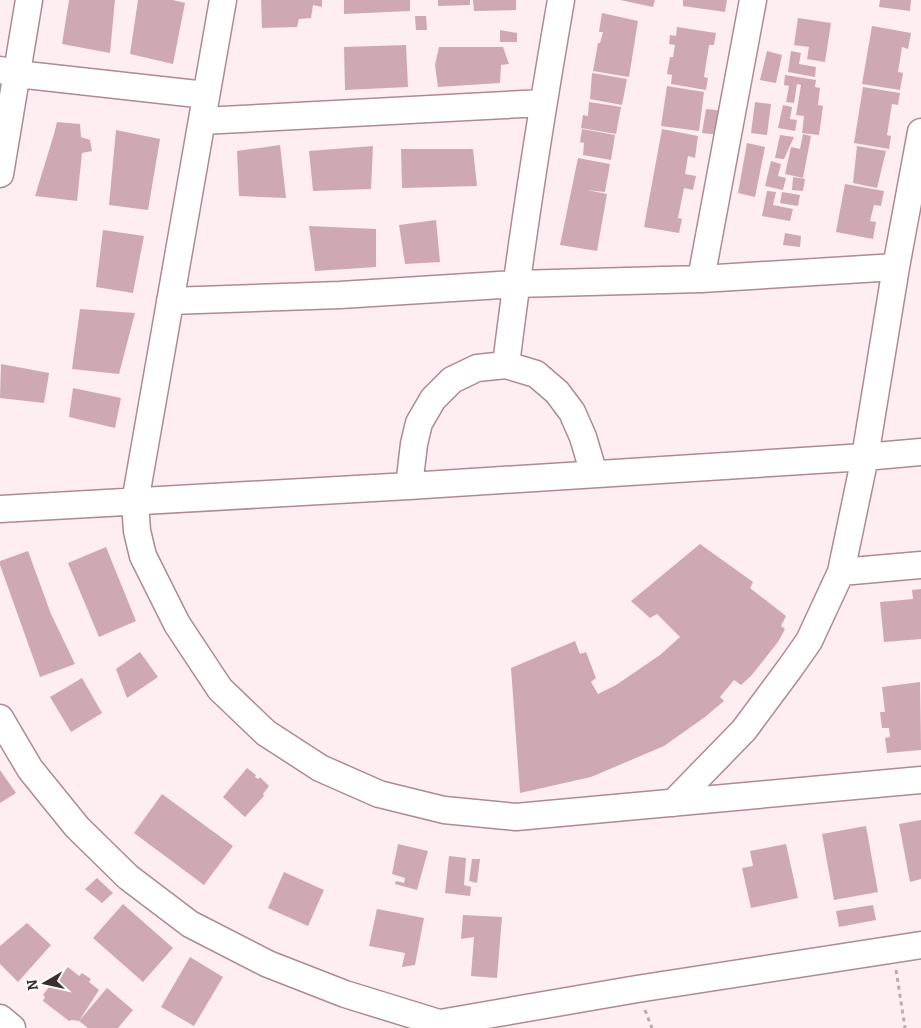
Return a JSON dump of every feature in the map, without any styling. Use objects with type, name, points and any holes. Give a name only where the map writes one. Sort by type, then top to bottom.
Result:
[{"type":"street","points":[[0,174],[9,72],[28,0]]},
{"type":"street","points":[[223,0],[134,502],[137,531],[143,556],[177,624],[220,689],[266,733],[320,768],[379,794],[444,810],[516,817],[921,780]]},
{"type":"street","points":[[506,365],[543,103],[561,0]]},
{"type":"street","points":[[701,279],[753,0]]},
{"type":"street","points":[[9,72],[206,95]]},
{"type":"street","points":[[202,121],[543,103]]},
{"type":"street","points":[[673,803],[744,730],[790,668],[809,641],[841,572],[864,457],[921,132]]},
{"type":"street","points":[[170,301],[340,296],[516,284],[701,279],[896,267]]},
{"type":"street","points":[[409,486],[414,444],[419,423],[432,399],[452,380],[477,368],[506,365],[536,374],[557,392],[572,412],[583,437],[594,474]]},
{"type":"street","points":[[0,509],[409,486],[921,452]]},
{"type":"street","points":[[841,572],[921,566]]},
{"type":"street","points":[[0,718],[30,769],[77,827],[128,877],[190,924],[268,964],[345,994],[439,1023]]},
{"type":"street","points":[[412,1028],[637,989],[921,946]]},
{"type":"street","points":[[0,1018],[12,1028]]},
{"type":"path","points":[[893,950],[905,1028]]},
{"type":"building","points":[[69,0],[115,0],[110,53],[62,44]]},
{"type":"building","points":[[138,0],[173,0],[185,3],[173,64],[130,54]]},
{"type":"building","points":[[261,0],[322,0],[322,7],[313,5],[311,18],[299,19],[297,27],[262,28]]},
{"type":"building","points":[[344,0],[410,0],[410,11],[344,14]]},
{"type":"building","points":[[438,0],[470,0],[470,5],[438,6]]},
{"type":"building","points":[[473,0],[516,0],[516,10],[474,11]]},
{"type":"building","points":[[620,0],[655,0],[653,7]]},
{"type":"building","points":[[683,0],[727,0],[725,12],[683,6]]},
{"type":"building","points":[[880,0],[911,0],[910,11],[879,7]]},
{"type":"building","points":[[602,13],[638,21],[629,77],[593,71],[598,43],[600,43],[603,32],[599,32]]},
{"type":"building","points":[[415,16],[426,16],[427,30],[416,30]]},
{"type":"building","points":[[798,18],[831,23],[825,62],[807,59],[809,47],[794,45]]},
{"type":"building","points":[[872,26],[911,33],[908,49],[902,47],[898,72],[903,73],[900,90],[862,84]]},
{"type":"building","points":[[677,27],[716,33],[714,45],[709,45],[704,77],[708,78],[706,90],[671,84],[672,75],[667,74],[670,57],[673,57],[675,45],[669,44],[670,35],[676,36]]},
{"type":"building","points":[[500,30],[517,33],[517,42],[500,42]]},
{"type":"building","points":[[406,45],[408,87],[345,90],[344,47]]},
{"type":"building","points":[[439,47],[503,47],[509,64],[501,65],[500,83],[438,87],[435,65]]},
{"type":"building","points":[[767,51],[782,55],[776,83],[760,80]]},
{"type":"building","points":[[791,51],[801,53],[799,64],[816,67],[815,77],[788,72]]},
{"type":"building","points":[[592,73],[627,79],[622,105],[590,99]]},
{"type":"building","points":[[785,75],[816,80],[815,87],[820,88],[818,105],[823,106],[819,135],[802,133],[804,116],[796,115],[801,85],[797,84],[794,103],[786,102],[789,86],[784,85]]},
{"type":"building","points":[[667,86],[704,92],[699,131],[661,126]]},
{"type":"building","points":[[863,87],[900,93],[898,105],[892,104],[887,135],[891,136],[889,149],[854,143]]},
{"type":"building","points":[[589,102],[621,107],[616,134],[581,128],[583,115],[588,116]]},
{"type":"building","points":[[755,102],[771,104],[767,135],[751,133]]},
{"type":"building","points":[[783,105],[792,107],[790,119],[797,120],[795,131],[778,128]]},
{"type":"building","points":[[706,109],[724,111],[720,135],[702,133]]},
{"type":"building","points":[[57,122],[80,124],[81,137],[90,140],[92,151],[82,153],[77,201],[35,196]]},
{"type":"building","points":[[582,129],[615,135],[611,160],[583,155],[584,143],[580,142]]},
{"type":"building","points":[[662,129],[698,136],[695,158],[688,156],[685,174],[696,176],[693,190],[684,188],[678,218],[682,219],[679,233],[644,227]]},
{"type":"building","points":[[116,130],[160,139],[148,210],[109,205]]},
{"type":"building","points":[[803,134],[811,136],[803,178],[785,174],[791,147],[800,149]]},
{"type":"building","points":[[780,135],[794,137],[784,159],[775,158]]},
{"type":"building","points":[[747,143],[765,147],[755,197],[738,193]]},
{"type":"building","points":[[280,145],[286,198],[239,196],[237,151]]},
{"type":"building","points":[[373,146],[371,189],[313,191],[309,151]]},
{"type":"building","points":[[857,146],[886,151],[877,188],[853,183]]},
{"type":"building","points":[[401,149],[473,149],[477,186],[402,188]]},
{"type":"building","points":[[578,158],[610,164],[605,192],[587,190],[607,194],[597,251],[560,245]]},
{"type":"building","points":[[771,161],[781,164],[778,176],[786,178],[783,190],[765,186]]},
{"type":"building","points":[[793,177],[805,179],[803,191],[792,190]]},
{"type":"building","points":[[845,184],[884,191],[881,206],[874,205],[870,221],[876,222],[873,239],[836,232]]},
{"type":"building","points":[[767,191],[776,192],[773,205],[793,209],[790,221],[762,216]]},
{"type":"building","points":[[782,192],[800,195],[798,206],[780,203]]},
{"type":"building","points":[[436,220],[440,262],[405,264],[399,225]]},
{"type":"building","points":[[309,226],[376,229],[376,267],[315,271]]},
{"type":"building","points":[[103,230],[144,236],[133,293],[96,287]]},
{"type":"building","points":[[785,233],[801,236],[800,247],[783,245]]},
{"type":"building","points":[[80,309],[135,313],[119,374],[72,369]]},
{"type":"building","points":[[1,364],[49,373],[44,403],[0,398]]},
{"type":"building","points":[[73,388],[121,398],[115,428],[69,417]]},
{"type":"building","points":[[700,544],[753,582],[750,588],[786,616],[781,626],[785,629],[778,642],[751,676],[741,685],[734,680],[720,697],[724,701],[664,746],[591,777],[520,793],[511,668],[575,641],[580,654],[586,652],[596,678],[591,682],[598,694],[616,685],[660,655],[680,637],[657,614],[650,618],[631,601]]},
{"type":"building","points":[[106,547],[136,621],[99,637],[68,563]]},
{"type":"building","points":[[28,551],[51,614],[75,664],[40,677],[0,565],[0,561]]},
{"type":"building","points":[[921,589],[921,639],[884,642],[880,602],[913,599],[912,590]]},
{"type":"building","points":[[140,652],[158,677],[127,698],[116,669]]},
{"type":"building","points":[[82,678],[102,713],[71,732],[50,697]]},
{"type":"building","points":[[920,682],[921,750],[887,753],[885,738],[890,737],[889,728],[882,728],[880,712],[885,712],[882,687]]},
{"type":"building","points":[[247,768],[256,775],[255,777],[258,779],[260,777],[269,786],[263,794],[264,796],[245,817],[223,797]]},
{"type":"building","points":[[0,770],[16,793],[0,803]]},
{"type":"building","points":[[162,794],[233,846],[204,885],[134,833]]},
{"type":"building","points":[[921,820],[921,879],[910,882],[899,824]]},
{"type":"building","points":[[866,826],[878,892],[834,900],[822,834]]},
{"type":"building","points":[[398,844],[428,851],[417,890],[395,884],[396,881],[404,883],[405,878],[392,874]]},
{"type":"building","points":[[786,844],[798,898],[751,908],[742,868],[753,866],[750,851]]},
{"type":"building","points":[[449,856],[466,858],[464,885],[471,887],[470,896],[445,893]]},
{"type":"building","points":[[472,859],[480,859],[477,883],[469,881]]},
{"type":"building","points":[[284,872],[324,890],[308,926],[268,908]]},
{"type":"building","points":[[97,878],[113,893],[102,903],[85,889]]},
{"type":"building","points":[[123,904],[173,948],[143,982],[93,938]]},
{"type":"building","points":[[873,905],[876,920],[839,927],[836,911]]},
{"type":"building","points":[[377,909],[424,918],[415,965],[402,967],[405,953],[369,946]]},
{"type":"building","points":[[463,915],[502,917],[497,978],[471,976],[474,937],[461,939]]},
{"type":"building","points":[[27,923],[51,945],[18,982],[0,964],[0,946]]},
{"type":"building","points":[[190,957],[223,977],[194,1026],[161,1007]]},
{"type":"building","points":[[68,967],[79,976],[82,973],[91,979],[89,982],[99,990],[79,1021],[69,1021],[43,1001],[45,997],[43,995],[54,980]]},
{"type":"building","points":[[107,988],[133,1010],[118,1028],[88,1028],[79,1021]]}]
